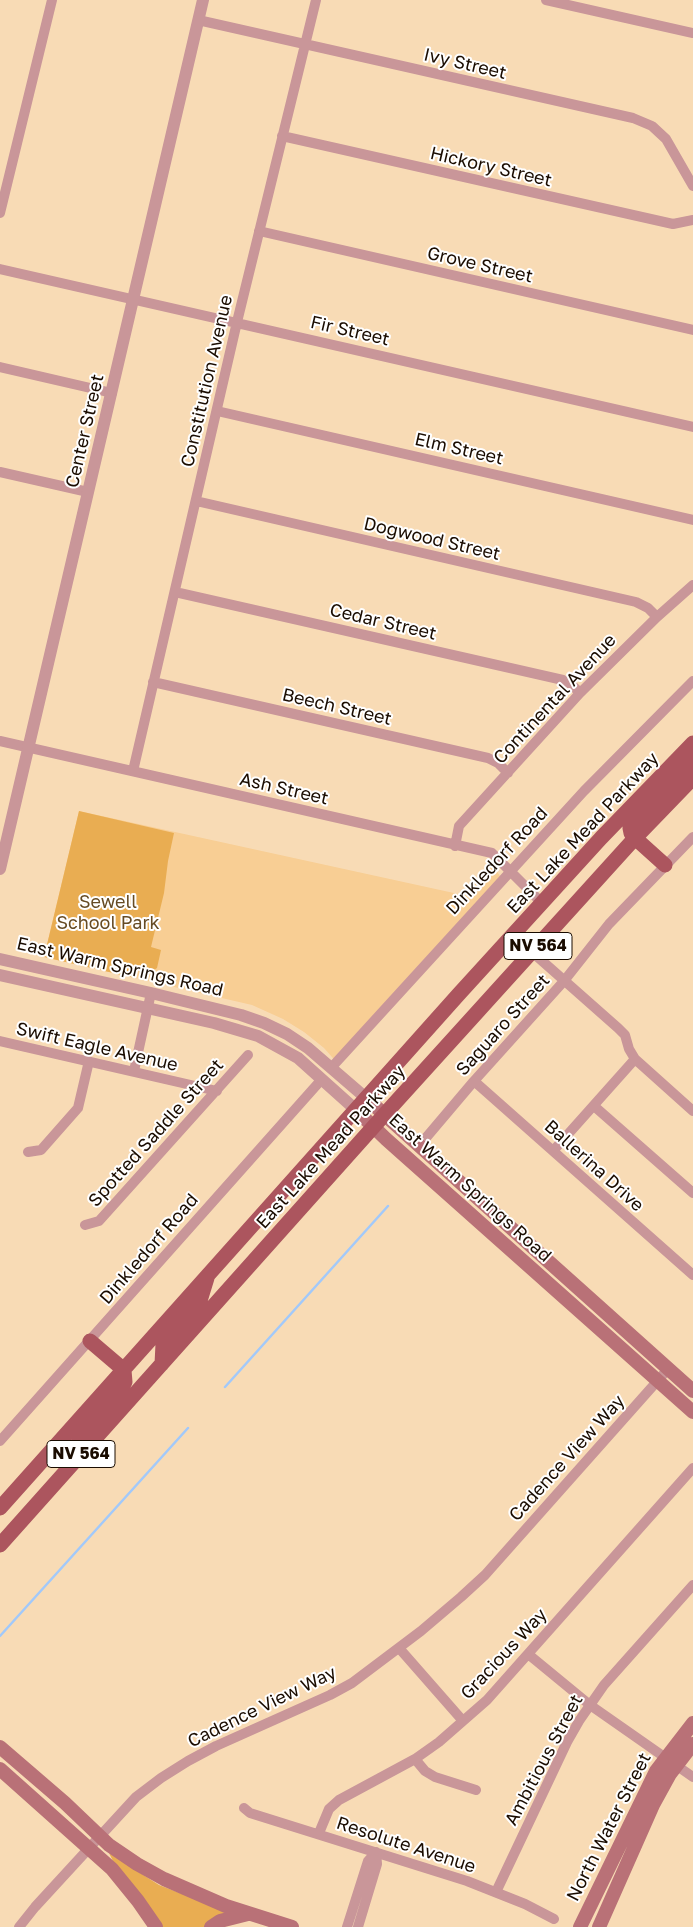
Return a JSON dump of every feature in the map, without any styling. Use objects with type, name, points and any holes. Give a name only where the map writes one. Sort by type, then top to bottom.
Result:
[{"type":"main road","name":"East Lake Mead Parkway","points":[[0,1508],[210,1271],[542,903],[601,838],[693,743]]},
{"type":"main road","points":[[665,865],[631,833],[632,823],[693,761]]},
{"type":"main road","name":"East Lake Mead Parkway","points":[[0,1545],[373,1127],[635,838],[693,778]]},
{"type":"main road","name":"East Warm Springs Road","points":[[361,1104],[384,1115],[693,1391]]},
{"type":"main road","name":"East Warm Springs Road","points":[[361,1104],[373,1127],[693,1412]]},
{"type":"main road","points":[[162,1364],[163,1344],[199,1304],[210,1271]]},
{"type":"main road","points":[[552,1287],[563,1275]]},
{"type":"main road","points":[[67,1470],[82,1433],[119,1393],[125,1382],[124,1370],[90,1341]]},
{"type":"main road","name":"North Water Street","points":[[580,1927],[643,1795],[671,1761],[693,1723]]},
{"type":"main road","name":"North Water Street","points":[[598,1927],[663,1784],[671,1761],[693,1744]]},
{"type":"main road","points":[[0,1748],[118,1852],[164,1879],[248,1914],[292,1927]]},
{"type":"main road","points":[[0,1769],[112,1869],[156,1927]]},
{"type":"main road","points":[[211,1927],[232,1916],[248,1914]]},
{"type":"street","points":[[0,213],[52,0]]},
{"type":"street","name":"Center Street","points":[[0,869],[203,0]]},
{"type":"street","name":"Constitution Avenue","points":[[133,771],[237,322],[316,0]]},
{"type":"street","points":[[546,0],[693,33]]},
{"type":"street","name":"Ivy Street","points":[[198,20],[633,118],[652,126],[666,139],[692,182]]},
{"type":"street","name":"Hickory Street","points":[[282,136],[673,224],[693,220]]},
{"type":"street","name":"Grove Street","points":[[259,231],[693,330]]},
{"type":"street","name":"Fir Street","points":[[0,269],[693,427]]},
{"type":"street","points":[[0,367],[112,393]]},
{"type":"street","name":"Elm Street","points":[[217,411],[693,520]]},
{"type":"street","points":[[0,472],[88,492]]},
{"type":"street","name":"Dogwood Street","points":[[196,501],[636,602],[648,608],[657,617]]},
{"type":"street","name":"Continental Avenue","points":[[455,846],[459,826],[580,693],[693,584]]},
{"type":"street","name":"Cedar Street","points":[[175,592],[563,680],[580,693]]},
{"type":"street","name":"Dinkledorf Road","points":[[331,1068],[584,791],[693,681]]},
{"type":"street","name":"Beech Street","points":[[154,682],[488,758],[498,763],[508,773]]},
{"type":"street","name":"Ash Street","points":[[0,741],[492,854],[542,903]]},
{"type":"street","name":"Saguaro Street","points":[[419,1146],[474,1081],[564,981],[609,924],[693,837]]},
{"type":"street","points":[[532,952],[625,1035],[635,1060],[693,1111]]},
{"type":"street","name":"East Warm Springs Road","points":[[0,959],[151,992],[241,1015],[264,1023],[287,1034],[308,1048],[331,1068],[361,1104]]},
{"type":"street","name":"East Warm Springs Road","points":[[0,975],[236,1028],[258,1036],[298,1058],[322,1079],[361,1104]]},
{"type":"street","points":[[134,1071],[151,992]]},
{"type":"street","name":"Swift Eagle Avenue","points":[[0,1041],[216,1090]]},
{"type":"street","name":"Spotted Saddle Street","points":[[85,1225],[99,1221],[248,1055]]},
{"type":"street","points":[[554,1151],[635,1060]]},
{"type":"street","points":[[28,1152],[41,1150],[78,1108],[89,1061]]},
{"type":"street","name":"Dinkledorf Road","points":[[0,1441],[322,1079]]},
{"type":"street","name":"Ballerina Drive","points":[[474,1081],[693,1275]]},
{"type":"street","points":[[594,1106],[693,1193]]},
{"type":"street","name":"Cadence View Way","points":[[18,1927],[136,1797],[188,1761],[216,1746],[330,1695],[352,1682],[399,1648],[461,1598],[485,1575],[668,1369]]},
{"type":"street","name":"Gracious Way","points":[[319,1833],[329,1809],[339,1800],[415,1759],[463,1721],[504,1682],[693,1468]]},
{"type":"street","name":"Ambitious Street","points":[[496,1892],[567,1742],[590,1705],[604,1685],[693,1585]]},
{"type":"street","points":[[399,1648],[463,1721]]},
{"type":"street","points":[[528,1654],[590,1705],[693,1777]]},
{"type":"street","points":[[415,1759],[425,1771],[435,1777],[476,1790]]},
{"type":"street","name":"Resolute Avenue","points":[[244,1808],[250,1813],[319,1833],[496,1892],[554,1919]]},
{"type":"street","points":[[347,1927],[368,1861],[376,1852]]},
{"type":"street","points":[[358,1927],[377,1864],[376,1852]]},
{"type":"shaded area","points":[[79,811],[463,895],[493,866],[505,883],[339,1065],[324,1048],[304,1032],[283,1019],[252,1005],[44,957]]},
{"type":"green space","name":"Sewell School Park","points":[[79,811],[174,833],[164,893],[151,947],[161,950],[157,968],[151,972],[138,969],[135,978],[44,957]]},
{"type":"green space","points":[[109,1853],[159,1885],[229,1912],[205,1927],[162,1927],[116,1867]]},
{"type":"waterway","points":[[225,1387],[388,1206]]},
{"type":"waterway","points":[[0,1636],[188,1428]]}]
